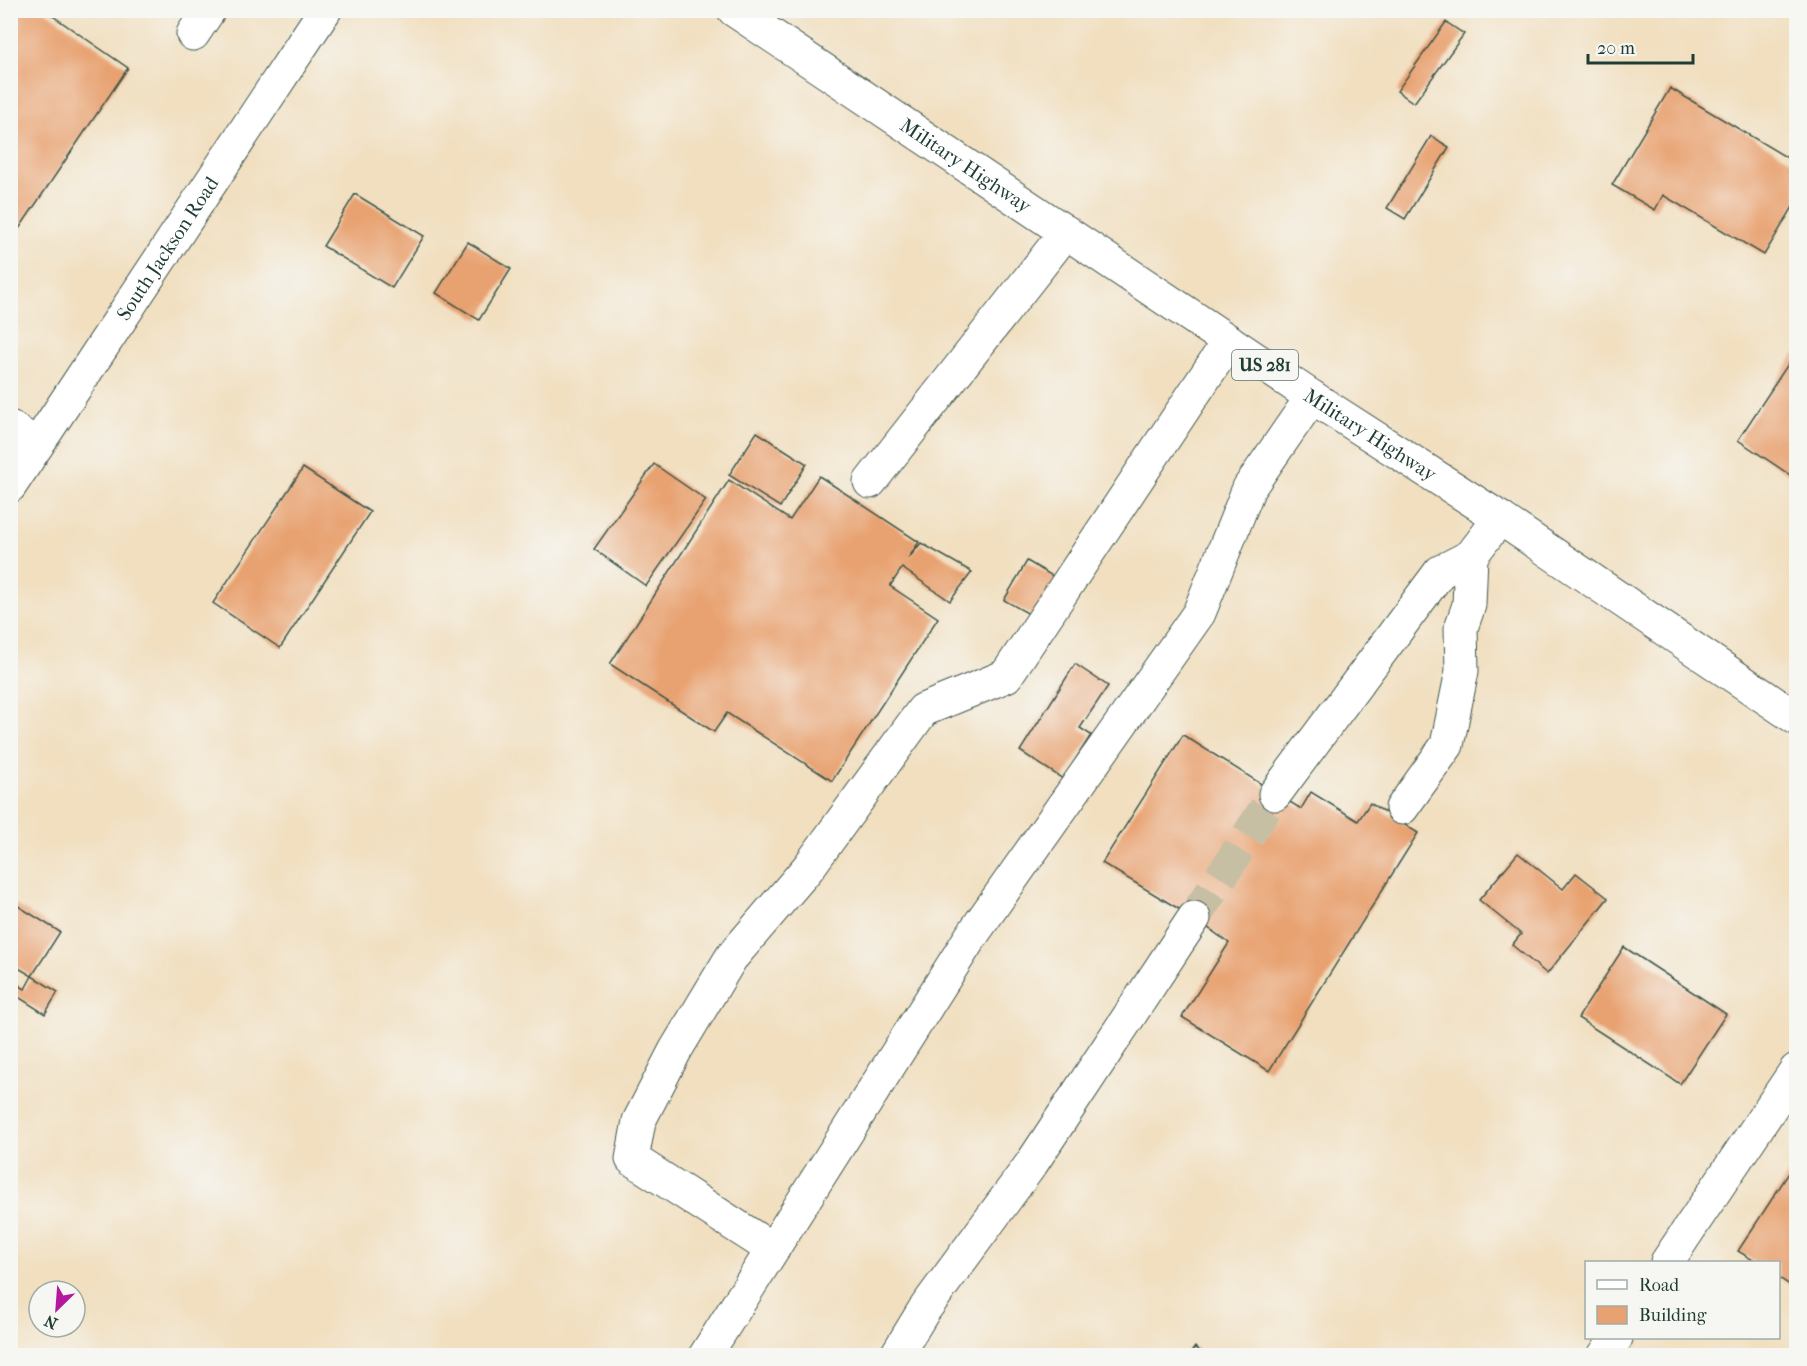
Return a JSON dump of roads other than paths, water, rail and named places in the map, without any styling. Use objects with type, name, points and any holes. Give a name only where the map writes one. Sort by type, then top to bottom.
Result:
[{"type":"main road","name":"Military Highway","points":[[734,10],[1312,397],[1500,518],[1797,718]]},
{"type":"main road","name":"South Jackson Road","points":[[10,486],[325,11]]},
{"type":"main road","points":[[870,482],[1066,232]]},
{"type":"main road","points":[[771,1249],[632,1159],[639,1121],[675,1051],[731,958],[808,868],[923,710],[1006,676],[1229,341]]},
{"type":"main road","points":[[705,1356],[970,938],[1199,613],[1249,488],[1312,397]]},
{"type":"main road","points":[[10,427],[37,445]]},
{"type":"main road","points":[[1275,794],[1440,572],[1470,556],[1500,518]]},
{"type":"main road","points":[[1402,808],[1447,745],[1462,671],[1461,628],[1469,605],[1470,556]]},
{"type":"main road","points":[[896,1356],[924,1310],[1032,1163],[1194,918]]},
{"type":"main road","points":[[1667,1261],[1797,1070]]},
{"type":"main road","points":[[1604,1356],[1615,1339]]},
{"type":"tunnel","points":[[1194,918],[1275,794]]}]
